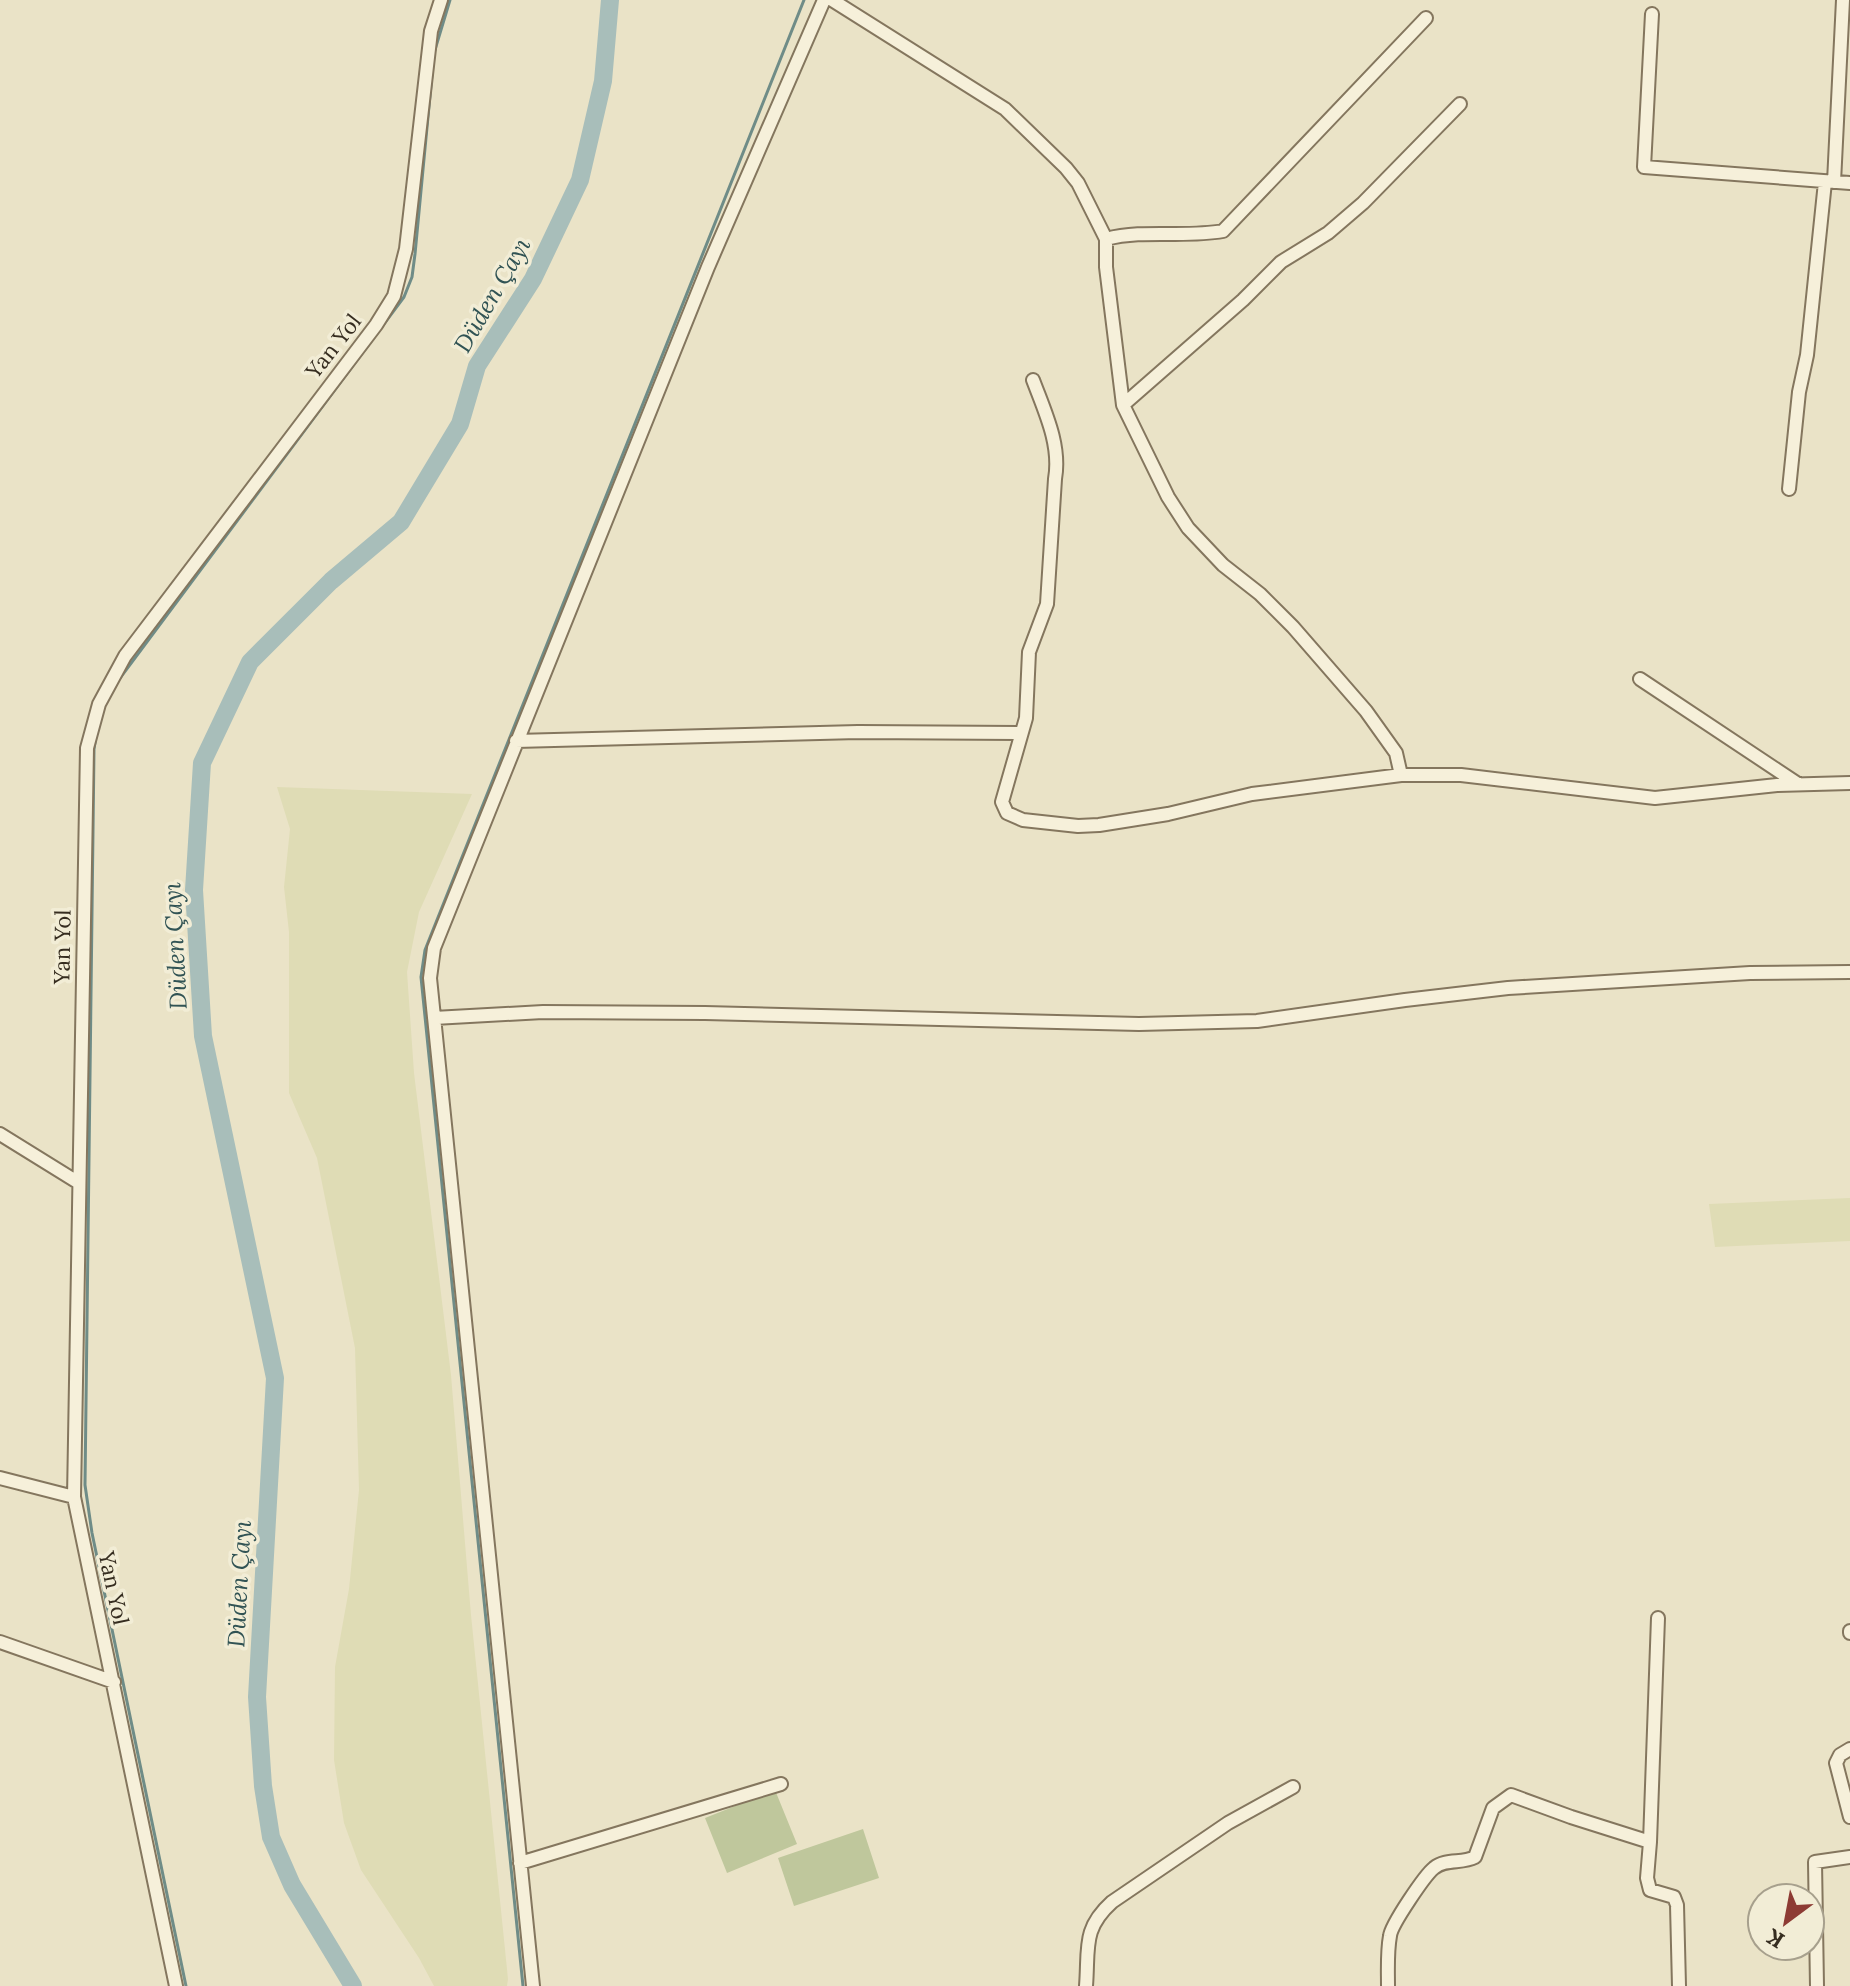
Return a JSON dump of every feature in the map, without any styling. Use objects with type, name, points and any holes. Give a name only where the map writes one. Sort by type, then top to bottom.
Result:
[{"type":"street","name":"Yan Yol","points":[[176,1986],[74,1497],[85,773],[90,732],[107,686],[125,656],[376,325],[394,296],[406,249],[431,31],[441,0]]},
{"type":"street","points":[[533,1986],[430,978],[434,948],[708,267],[824,0]]},
{"type":"street","points":[[832,0],[1005,109],[1078,183],[1106,239],[1106,267],[1123,405],[1149,462],[1188,528],[1223,565],[1260,594],[1339,679],[1396,753],[1401,775]]},
{"type":"street","points":[[1789,489],[1799,392],[1807,355],[1830,182],[1843,0]]},
{"type":"street","points":[[1652,14],[1644,167],[1850,183]]},
{"type":"street","points":[[1106,239],[1132,233],[1206,234],[1223,231],[1426,18]]},
{"type":"street","points":[[1123,405],[1243,300],[1281,262],[1328,233],[1363,203],[1460,104]]},
{"type":"street","points":[[1033,380],[1049,424],[1058,462],[1047,604],[1029,652],[1026,718],[1002,802],[1007,813],[1023,820],[1078,826],[1124,822],[1265,792],[1401,775],[1461,775],[1655,798],[1799,784],[1850,783]]},
{"type":"street","points":[[1640,679],[1799,784]]},
{"type":"street","points":[[516,741],[858,732],[1021,733]]},
{"type":"street","points":[[434,1018],[543,1012],[690,1013],[1168,1024],[1257,1021],[1508,988],[1606,984],[1736,973],[1850,972]]},
{"type":"street","points":[[0,1134],[79,1183]]},
{"type":"street","points":[[0,1478],[74,1497]]},
{"type":"street","points":[[1658,1618],[1647,1878],[1650,1890],[1674,1897],[1677,1905],[1679,1986]]},
{"type":"street","points":[[0,1642],[114,1682]]},
{"type":"street","points":[[1850,1749],[1840,1755],[1836,1763],[1850,1817]]},
{"type":"street","points":[[520,1863],[781,1784]]},
{"type":"street","points":[[1086,1986],[1090,1928],[1097,1916],[1112,1902],[1228,1823],[1293,1787]]},
{"type":"street","points":[[1388,1986],[1390,1933],[1422,1880],[1435,1866],[1475,1857],[1493,1808],[1511,1795],[1650,1842]]},
{"type":"street","points":[[1817,1986],[1815,1862],[1850,1857]]},
{"type":"shaded area","points":[[277,787],[472,794],[419,912],[407,972],[414,1073],[451,1375],[507,1986],[434,1986],[361,1870],[344,1823],[334,1760],[335,1667],[349,1589],[359,1490],[355,1348],[317,1158],[289,1093],[289,932],[284,887],[290,829]]},
{"type":"shaded area","points":[[1850,1198],[1850,1241],[1715,1247],[1709,1204]]},
{"type":"green space","points":[[775,1790],[797,1844],[727,1873],[705,1818]]},
{"type":"green space","points":[[863,1829],[879,1878],[794,1906],[778,1858]]},
{"type":"waterway","points":[[120,678],[404,297],[412,277],[415,254],[434,53],[450,0]]},
{"type":"waterway","name":"Düden Çayı","points":[[353,1986],[292,1885],[271,1837],[263,1786],[257,1697],[275,1378],[203,1036],[194,890],[202,763],[250,662],[331,581],[401,522],[460,424],[477,366],[533,279],[580,180],[603,81],[610,0]]},
{"type":"waterway","points":[[523,1986],[421,977],[425,950],[804,0]]},
{"type":"waterway","points":[[96,736],[85,1485],[92,1533],[186,1986]]}]
